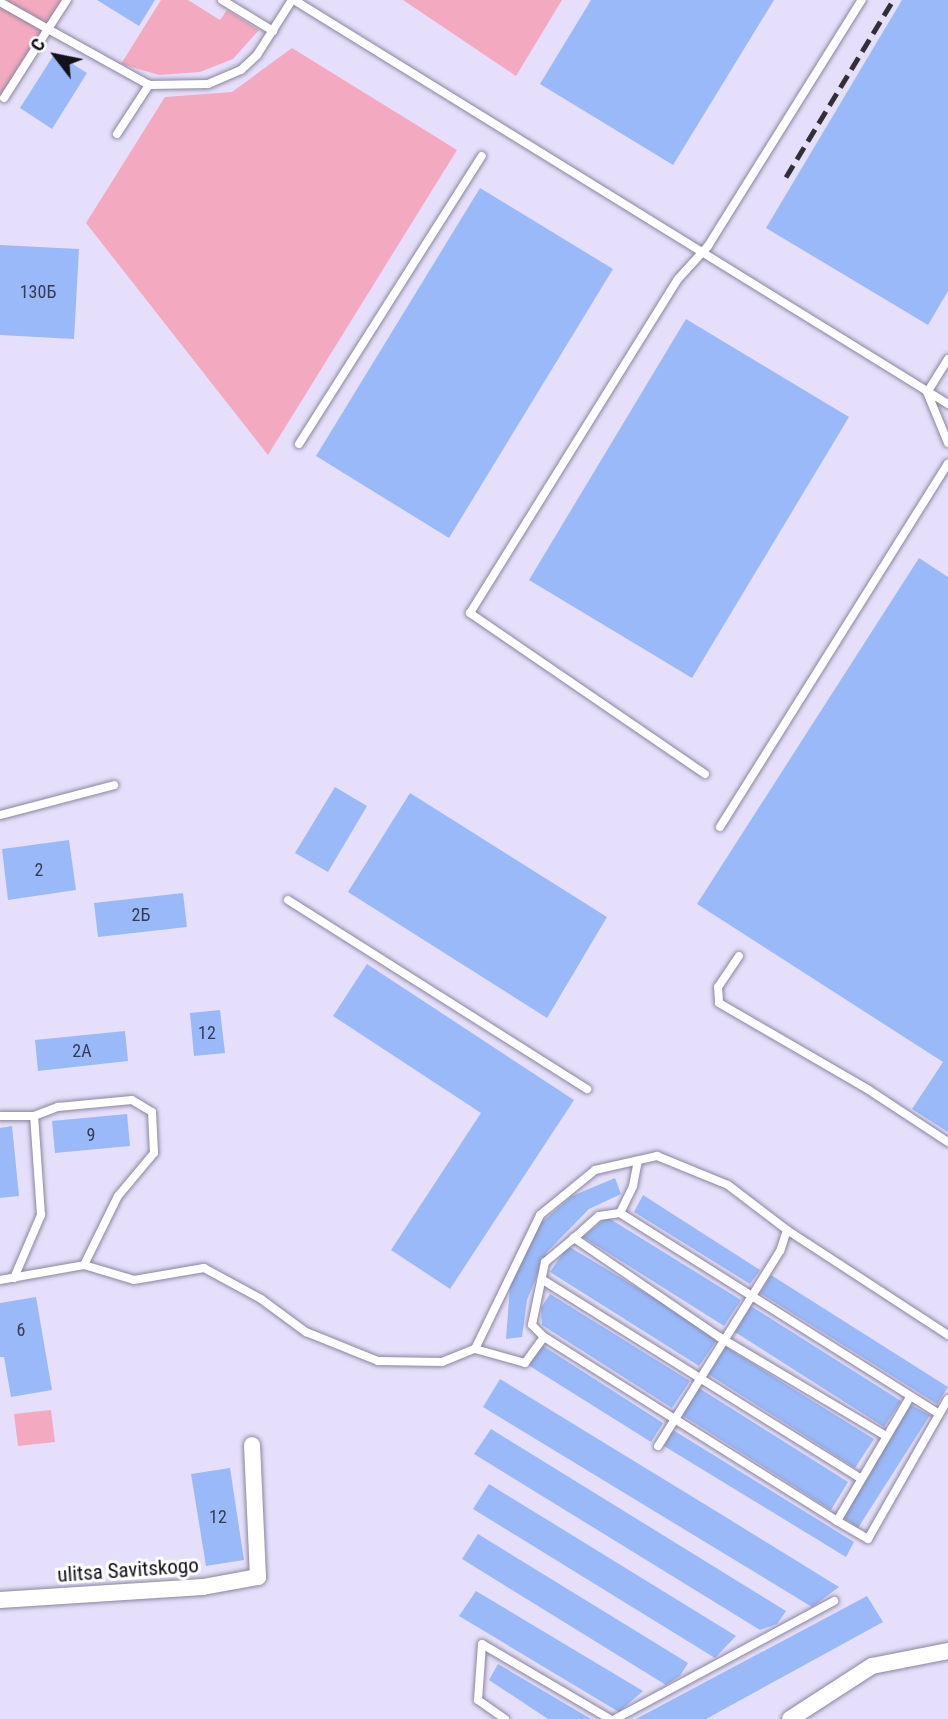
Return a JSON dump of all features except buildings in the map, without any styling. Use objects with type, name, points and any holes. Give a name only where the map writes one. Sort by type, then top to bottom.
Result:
[{"type":"street","name":"ulitsa Savitskogo","points":[[0,1600],[203,1587],[258,1577],[252,1445]]},
{"type":"street","points":[[790,1719],[872,1666],[948,1651]]},
{"type":"lane","points":[[4,98],[67,0]]},
{"type":"lane","points":[[222,0],[273,31]]},
{"type":"lane","points":[[0,2],[111,68],[149,85],[188,86],[226,78],[257,55],[293,0],[701,255],[948,404]]},
{"type":"lane","points":[[705,774],[470,613],[678,279],[701,255],[862,0]]},
{"type":"lane","points":[[117,134],[149,85]]},
{"type":"lane","points":[[299,444],[482,156]]},
{"type":"lane","points":[[927,392],[948,359]]},
{"type":"lane","points":[[927,392],[948,443]]},
{"type":"lane","points":[[720,827],[948,464]]},
{"type":"lane","points":[[0,815],[114,785]]},
{"type":"lane","points":[[288,900],[587,1089]]},
{"type":"lane","points":[[739,956],[718,987],[719,1003],[869,1090],[948,1142]]},
{"type":"lane","points":[[0,1116],[34,1116],[58,1107],[132,1100],[152,1112],[154,1153],[118,1196],[84,1265]]},
{"type":"lane","points":[[13,1278],[41,1215],[34,1116]]},
{"type":"lane","points":[[475,1349],[540,1215],[595,1170],[657,1156],[728,1185],[786,1230],[948,1335]]},
{"type":"lane","points":[[620,1213],[633,1186],[638,1160]]},
{"type":"lane","points":[[939,1414],[750,1298],[620,1213],[599,1216],[545,1262],[532,1325],[544,1337],[868,1539],[948,1399]]},
{"type":"lane","points":[[658,1446],[780,1251],[786,1230]]},
{"type":"lane","points":[[568,1243],[573,1238],[724,1340],[886,1437]]},
{"type":"lane","points":[[0,1280],[84,1265],[134,1280],[204,1268],[261,1299],[306,1332],[378,1361],[442,1362],[475,1349],[525,1363],[544,1337]]},
{"type":"lane","points":[[543,1280],[860,1478]]},
{"type":"lane","points":[[837,1521],[910,1397]]},
{"type":"lane","points":[[615,1719],[834,1601]]},
{"type":"lane","points":[[505,1719],[478,1700],[482,1644],[610,1719]]},
{"type":"shaded area","points":[[0,0],[63,0],[0,100]]},
{"type":"shaded area","points":[[161,0],[188,0],[220,20],[227,10],[259,30],[233,59],[200,72],[159,75],[121,64]]},
{"type":"shaded area","points":[[403,0],[562,0],[516,76]]},
{"type":"shaded area","points":[[292,48],[457,150],[268,455],[86,223],[165,97],[232,92]]},
{"type":"shaded area","points":[[51,1410],[55,1442],[18,1446],[14,1414]]},
{"type":"railway","points":[[786,177],[893,0]]}]
